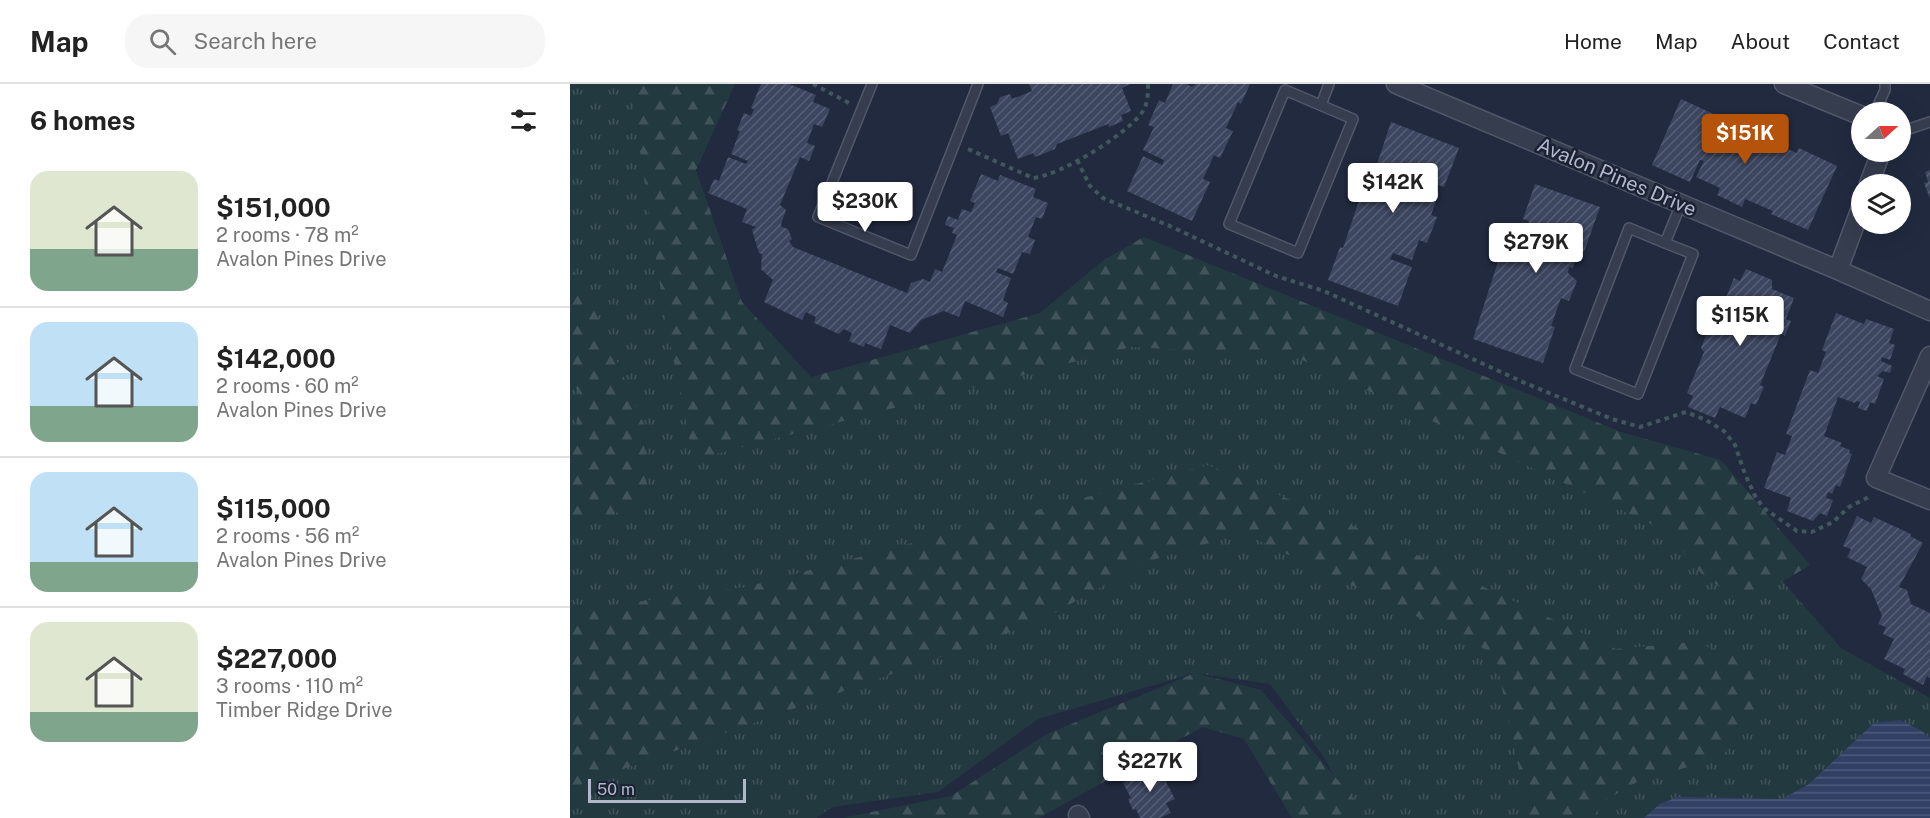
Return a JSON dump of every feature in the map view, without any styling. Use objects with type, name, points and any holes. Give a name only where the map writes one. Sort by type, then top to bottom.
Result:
[{"type":"street","name":"Avalon Pines Drive","points":[[1396,84],[1930,311]]},
{"type":"street","points":[[1784,84],[1851,111]]},
{"type":"street","points":[[1838,270],[1851,234]]},
{"type":"street","points":[[1930,356],[1876,478],[1930,500]]},
{"type":"lane","points":[[872,84],[818,217],[911,255],[978,84]]},
{"type":"lane","points":[[1321,105],[1329,84]]},
{"type":"lane","points":[[1880,102],[1885,84]]},
{"type":"lane","points":[[1284,90],[1321,105],[1353,119],[1298,253],[1229,224],[1284,90]]},
{"type":"lane","points":[[1911,128],[1930,122]]},
{"type":"lane","points":[[1665,243],[1681,204]]},
{"type":"lane","points":[[1629,228],[1665,243],[1693,254],[1638,394],[1575,369],[1629,228]]},
{"type":"path","points":[[813,84],[862,110]]},
{"type":"path","points":[[955,143],[1033,178],[1054,172],[1113,138],[1137,119],[1145,108],[1148,84]]},
{"type":"path","points":[[1077,160],[1090,186],[1103,198],[1172,227],[1276,276],[1324,291],[1525,383],[1612,419],[1640,427],[1686,412],[1706,420],[1724,431],[1735,445],[1752,490],[1765,509],[1797,531],[1812,532],[1833,522],[1849,507],[1873,496],[1882,481]]},
{"type":"green space","points":[[570,84],[674,84],[726,434],[1111,319],[1299,340],[1730,521],[1841,648],[1930,698],[1930,818],[1356,818],[1324,757],[1270,684],[1195,673],[1038,719],[938,792],[832,807],[816,818],[570,818]]},
{"type":"green space","points":[[630,84],[735,84],[696,170],[742,302],[811,377],[1040,313],[1105,259],[1144,237],[1621,432],[1721,460],[1810,565],[1744,605],[1701,573],[1666,531],[1294,356],[1131,347],[704,457],[690,442],[664,312]]},
{"type":"green space","points":[[570,263],[600,322],[644,424],[646,493],[609,518],[570,523],[570,464],[581,397],[570,377]]},
{"type":"green space","points":[[1208,465],[1367,532],[1616,649],[1692,642],[1748,660],[1765,708],[1721,757],[1637,782],[1599,804],[1597,818],[1529,818],[1495,654],[1243,533],[1146,562],[1036,623],[570,788],[570,611],[746,587]]},
{"type":"green space","points":[[1195,673],[1261,690],[1370,818],[1292,818],[1244,739],[1202,727],[1039,818],[842,818],[951,796],[1047,734]]},
{"type":"water","points":[[1900,720],[1922,731],[1930,738],[1930,818],[1644,818],[1660,804],[1678,797],[1782,799],[1809,784],[1874,723]]},
{"type":"building","points":[[761,84],[789,84],[816,95],[813,102],[830,109],[822,127],[814,124],[807,143],[815,146],[809,161],[800,157],[780,205],[786,210],[781,224],[782,227],[788,229],[792,239],[789,241],[793,247],[907,293],[911,283],[923,279],[930,282],[935,269],[942,272],[957,235],[952,233],[954,228],[945,225],[948,216],[958,220],[962,209],[971,212],[975,203],[970,201],[981,174],[998,181],[1000,175],[1036,189],[1033,197],[1048,203],[1042,219],[1036,217],[1028,237],[1035,240],[1030,254],[1022,252],[1013,274],[998,268],[996,272],[1011,278],[1003,300],[1008,303],[1003,317],[965,301],[959,317],[944,311],[921,320],[910,333],[890,325],[881,349],[865,343],[864,347],[849,341],[852,333],[844,329],[839,334],[814,323],[816,317],[806,312],[802,320],[764,302],[773,280],[761,269],[762,254],[759,253],[752,230],[756,227],[742,222],[747,209],[708,193],[714,179],[719,181],[728,157],[746,164],[748,161],[731,154],[744,113],[751,116],[754,109],[751,108]]},
{"type":"building","points":[[1029,84],[1130,84],[1122,88],[1131,111],[1121,115],[1123,121],[1109,127],[1108,124],[1057,144],[1055,149],[1035,157],[1033,153],[1018,159],[1008,133],[1001,136],[990,107],[997,104],[1000,97],[1010,94],[1012,99],[1032,91]]},
{"type":"building","points":[[1173,84],[1186,84],[1192,87],[1196,84],[1250,84],[1241,104],[1238,102],[1226,128],[1233,131],[1220,158],[1214,155],[1203,179],[1210,182],[1192,221],[1127,191],[1143,156],[1162,165],[1164,160],[1143,150],[1154,127],[1148,125],[1159,100],[1165,103]]},
{"type":"building","points":[[1681,99],[1740,129],[1743,122],[1769,134],[1772,142],[1797,153],[1799,148],[1837,166],[1808,230],[1771,214],[1773,211],[1745,199],[1742,207],[1717,195],[1720,188],[1696,177],[1704,161],[1700,160],[1690,182],[1652,165]]},
{"type":"building","points":[[1391,122],[1459,148],[1444,187],[1425,180],[1423,187],[1439,193],[1431,215],[1437,217],[1427,243],[1419,240],[1412,260],[1393,253],[1390,259],[1412,267],[1398,306],[1328,280],[1340,247],[1343,248],[1365,183],[1370,185]]},
{"type":"building","points":[[1930,170],[1930,199],[1924,183],[1928,182],[1925,172]]},
{"type":"building","points":[[1535,184],[1600,207],[1584,252],[1579,250],[1573,268],[1569,267],[1568,273],[1577,281],[1569,301],[1561,298],[1551,326],[1555,327],[1543,363],[1473,339],[1503,246],[1508,248],[1516,225],[1534,232],[1541,229],[1528,225],[1529,221],[1523,219]]},
{"type":"building","points":[[1746,269],[1772,280],[1772,289],[1794,298],[1786,319],[1791,321],[1785,336],[1781,334],[1760,385],[1764,387],[1756,405],[1751,403],[1745,418],[1720,407],[1715,418],[1688,407],[1693,396],[1687,393],[1704,352],[1701,348],[1712,320],[1716,322],[1734,278],[1740,281]]},
{"type":"building","points":[[1836,313],[1864,324],[1866,319],[1894,329],[1889,343],[1895,345],[1890,360],[1882,357],[1881,361],[1892,366],[1890,373],[1883,371],[1877,376],[1884,379],[1875,404],[1870,402],[1867,411],[1858,408],[1860,402],[1855,403],[1838,397],[1824,436],[1842,443],[1840,446],[1850,450],[1849,453],[1852,454],[1840,487],[1836,485],[1832,494],[1828,492],[1826,498],[1833,500],[1827,516],[1820,513],[1813,521],[1787,511],[1791,498],[1764,488],[1777,452],[1785,455],[1792,436],[1786,434],[1810,370],[1818,373],[1826,352],[1822,350]]},
{"type":"building","points":[[1857,516],[1871,523],[1874,517],[1911,534],[1910,536],[1923,543],[1899,587],[1907,590],[1911,604],[1930,613],[1930,678],[1927,676],[1923,685],[1903,674],[1905,669],[1884,659],[1894,639],[1883,634],[1886,627],[1878,624],[1882,616],[1871,589],[1861,579],[1867,567],[1847,557],[1851,549],[1843,546]]},
{"type":"building","points":[[1167,762],[1170,767],[1167,769],[1169,773],[1163,776],[1175,799],[1166,803],[1171,813],[1159,818],[1140,818],[1136,809],[1133,810],[1128,799],[1131,798],[1123,783]]}]
